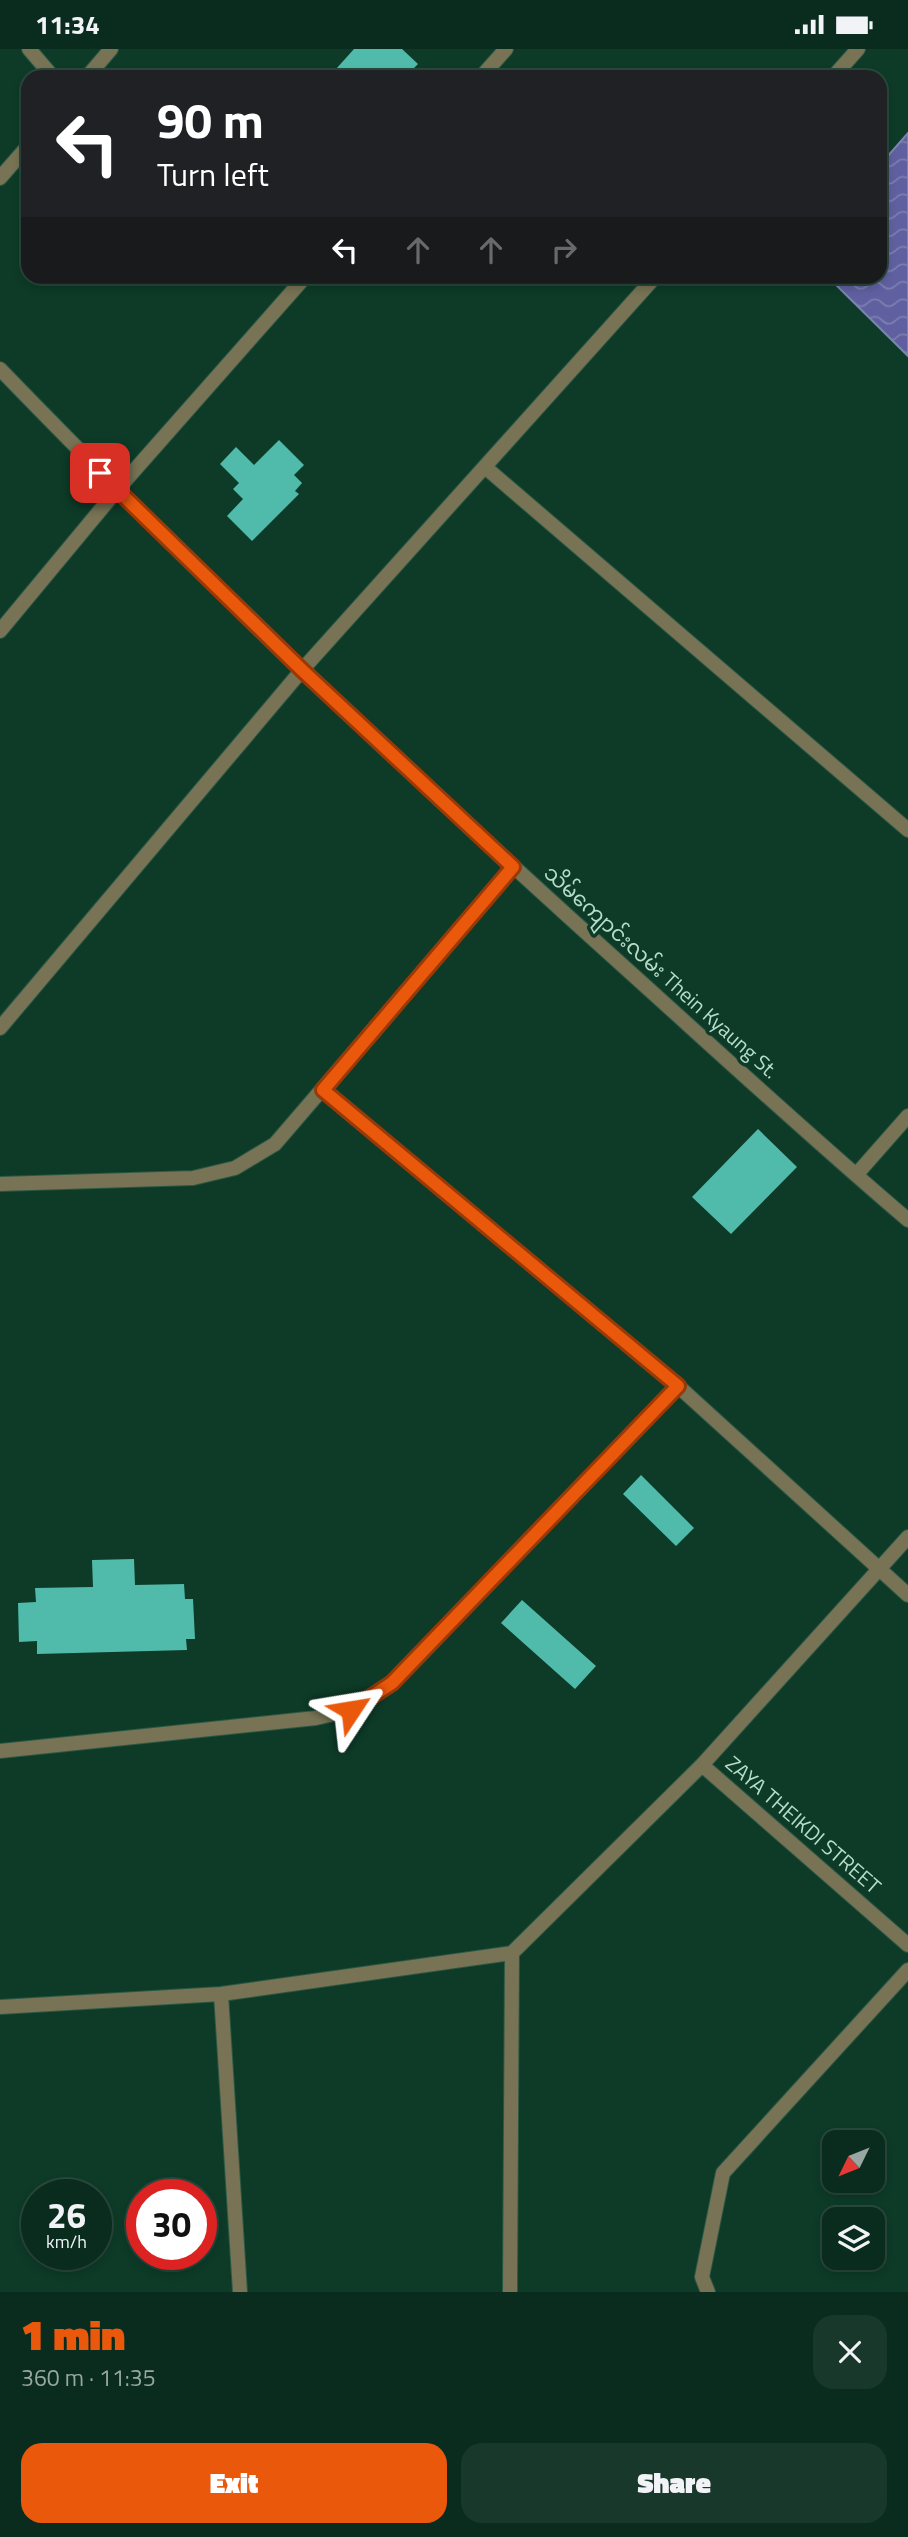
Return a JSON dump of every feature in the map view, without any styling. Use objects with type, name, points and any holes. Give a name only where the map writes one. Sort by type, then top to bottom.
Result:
[{"type":"street","points":[[29,49],[46,70]]},
{"type":"street","points":[[93,70],[111,49]]},
{"type":"street","points":[[487,70],[506,49]]},
{"type":"street","points":[[839,70],[858,49]]},
{"type":"street","points":[[0,178],[21,154]]},
{"type":"street","points":[[0,631],[117,490],[299,284]]},
{"type":"street","points":[[0,1028],[302,670],[649,284]]},
{"type":"street","name":"သိမ်ကျောင်းလမ်း Thein Kyaung St.","points":[[0,369],[117,490],[302,670],[513,867],[908,1220]]},
{"type":"street","points":[[485,467],[908,829]]},
{"type":"street","points":[[0,1184],[193,1178],[235,1168],[275,1144],[513,867]]},
{"type":"street","points":[[323,1090],[678,1386],[908,1595]]},
{"type":"street","points":[[856,1175],[908,1116]]},
{"type":"street","points":[[0,1751],[316,1718],[351,1710],[392,1683],[678,1386]]},
{"type":"street","points":[[0,2007],[221,1994],[512,1953],[702,1765],[908,1537]]},
{"type":"street","name":"ZAYA THEIKDI STREET","points":[[702,1765],[908,1945]]},
{"type":"street","points":[[510,2292],[512,1953]]},
{"type":"street","points":[[708,2292],[702,2277],[723,2173],[908,1970]]},
{"type":"street","points":[[221,1994],[240,2292]]},
{"type":"water","points":[[908,133],[908,356],[835,284],[887,284],[887,157]]},
{"type":"building","points":[[354,49],[402,49],[418,64],[412,70],[336,69]]},
{"type":"building","points":[[279,440],[304,465],[294,475],[302,483],[295,491],[299,494],[252,541],[227,516],[243,499],[233,489],[239,483],[220,464],[236,447],[254,465]]},
{"type":"building","points":[[758,1129],[797,1167],[731,1234],[692,1197]]},
{"type":"building","points":[[641,1475],[694,1528],[676,1546],[623,1494]]},
{"type":"building","points":[[134,1559],[135,1585],[184,1584],[185,1599],[193,1599],[195,1639],[186,1639],[187,1650],[37,1654],[37,1641],[19,1642],[18,1603],[36,1602],[35,1588],[93,1587],[92,1560]]},
{"type":"building","points":[[522,1600],[596,1666],[575,1689],[501,1623]]},
{"type":"route","points":[[100,473],[302,670],[513,867],[323,1090],[678,1386],[392,1683],[351,1710]]}]
